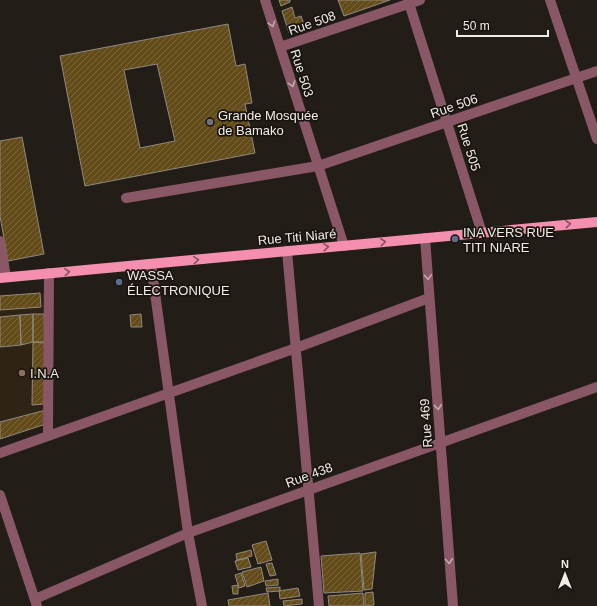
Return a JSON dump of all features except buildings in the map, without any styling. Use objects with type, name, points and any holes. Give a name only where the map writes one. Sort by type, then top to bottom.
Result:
[{"type":"main road","name":"Rue Titi Niaré","points":[[3,278],[597,222]]},
{"type":"street","name":"Rue 503","points":[[264,0],[344,246]]},
{"type":"street","name":"Rue 508","points":[[280,47],[409,2],[420,0]]},
{"type":"street","points":[[550,0],[597,138]]},
{"type":"street","name":"Rue 505","points":[[409,2],[482,233]]},
{"type":"street","name":"Rue 506","points":[[126,198],[318,166],[597,71]]},
{"type":"street","name":"Rue 469","points":[[425,238],[453,606]]},
{"type":"street","points":[[0,240],[3,278]]},
{"type":"street","points":[[287,251],[319,606]]},
{"type":"street","points":[[151,264],[188,533],[202,606]]},
{"type":"street","points":[[48,435],[49,273]]},
{"type":"street","points":[[0,453],[296,348],[429,298]]},
{"type":"street","name":"Rue 438","points":[[36,602],[188,533],[597,387]]},
{"type":"street","points":[[0,495],[36,602]]},
{"type":"shaded area","name":"I.N.A","points":[[42,292],[46,297],[44,424],[0,437],[0,295]]},
{"type":"place","name":"Grande Mosquée de Bamako","points":[[210,122]]},
{"type":"place","name":"INA VERS RUE TITI NIARE","points":[[455,239]]},
{"type":"place","name":"WASSA ÉLECTRONIQUE","points":[[119,282]]},
{"type":"place","name":"I.N.A","points":[[22,373]]}]
